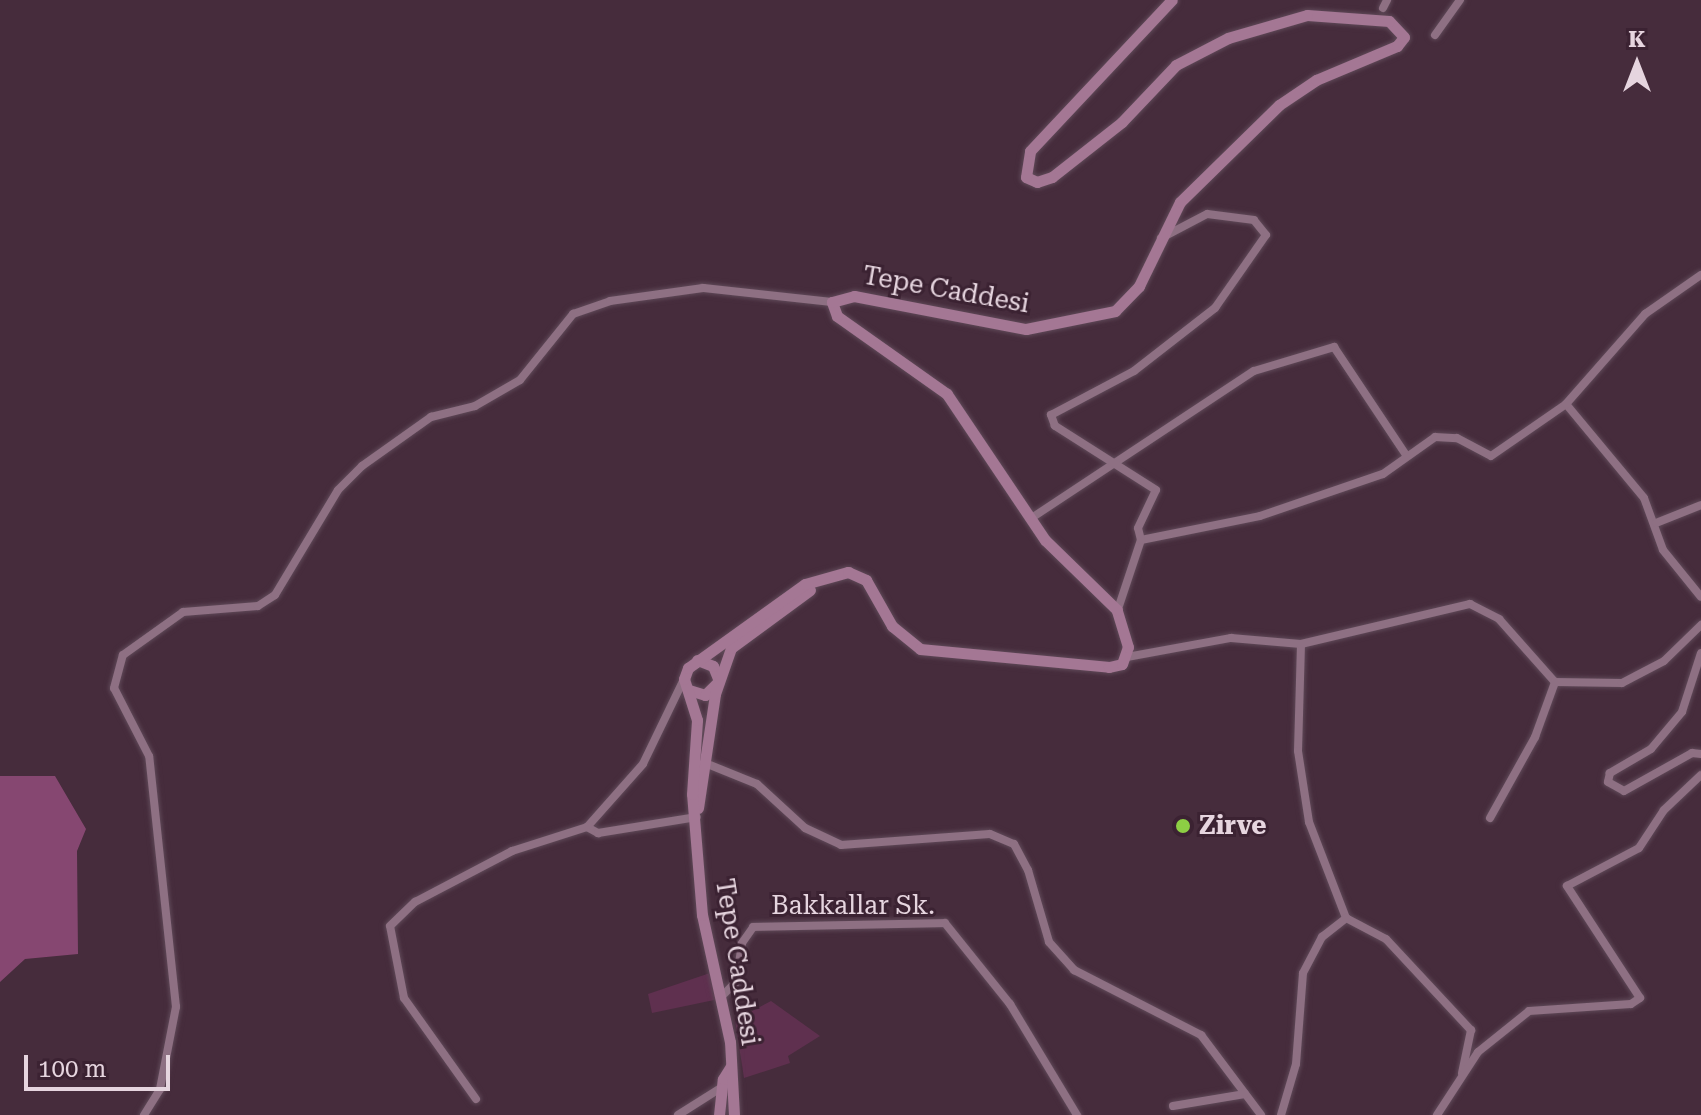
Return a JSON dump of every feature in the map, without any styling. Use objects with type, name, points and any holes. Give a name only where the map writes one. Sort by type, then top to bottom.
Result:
[{"type":"street","name":"Tepe Caddesi","points":[[1117,612],[1030,519],[947,394],[837,316],[832,302],[854,296],[1010,327],[1062,325],[1122,306],[1139,286],[1180,202],[1279,105],[1316,80],[1397,46],[1404,37],[1389,21],[1307,15],[1211,44],[1176,65],[1122,122],[1066,167],[1043,181],[1026,177],[1030,151],[1172,0]]},
{"type":"street","points":[[1435,35],[1460,0]]},
{"type":"street","points":[[1127,657],[1117,612],[1141,540],[1138,528],[1156,490],[1055,426],[1051,415],[1134,371],[1215,308],[1266,235],[1254,220],[1207,214],[1161,238]]},
{"type":"street","points":[[1141,540],[1260,516],[1383,474],[1424,440],[1446,436],[1491,456],[1566,404],[1645,314],[1701,275]]},
{"type":"street","points":[[144,1115],[160,1089],[176,1007],[149,756],[114,688],[123,655],[183,612],[258,606],[275,595],[338,490],[362,466],[431,417],[475,406],[520,380],[573,314],[610,301],[703,288],[832,302]]},
{"type":"street","points":[[1030,519],[1254,371],[1334,347],[1406,455]]},
{"type":"street","points":[[1566,404],[1644,498],[1656,523],[1663,550],[1701,597]]},
{"type":"street","points":[[1656,523],[1701,505]]},
{"type":"street","points":[[476,1099],[404,998],[390,926],[415,902],[512,851],[587,827],[643,764],[687,685],[697,660],[805,584],[848,572],[866,580],[892,626],[920,649],[1109,667],[1127,657],[1231,638],[1301,644],[1470,604],[1499,619],[1555,682],[1633,681],[1701,625]]},
{"type":"street","name":"Tepe Caddesi","points":[[697,817],[719,681],[738,640],[830,576]]},
{"type":"street","points":[[1301,644],[1298,751],[1309,822],[1346,918],[1386,939],[1471,1030],[1461,1078]]},
{"type":"street","points":[[1701,653],[1682,712],[1651,749],[1610,773],[1608,782],[1624,791],[1692,753],[1701,754]]},
{"type":"street","points":[[687,685],[705,695],[719,681],[713,666],[697,660]]},
{"type":"street","points":[[1490,818],[1535,737],[1555,682]]},
{"type":"street","name":"Tepe Caddesi","points":[[687,685],[697,720],[697,817],[702,915],[722,996],[731,1066],[726,1086]]},
{"type":"street","points":[[705,763],[757,784],[805,828],[841,845],[990,834],[1014,844],[1028,870],[1049,942],[1074,970],[1201,1035],[1261,1115]]},
{"type":"street","points":[[1437,1115],[1500,1028],[1529,1011],[1631,1004],[1640,998],[1567,886],[1639,848],[1664,810],[1701,775]]},
{"type":"street","points":[[587,827],[598,833],[697,817]]},
{"type":"street","points":[[1281,1115],[1296,1064],[1295,1007],[1303,973],[1322,937],[1346,918]]},
{"type":"street","name":"Bakkallar Sk.","points":[[722,996],[736,982],[742,943],[753,927],[945,923],[1010,1004],[1077,1115]]},
{"type":"street","points":[[681,1114],[726,1086]]},
{"type":"street","points":[[719,1115],[726,1086]]},
{"type":"street","points":[[726,1086],[734,1115]]},
{"type":"street","points":[[1173,1106],[1245,1094]]},
{"type":"shaded area","points":[[0,776],[55,776],[86,829],[77,851],[78,954],[25,959],[0,982]]},
{"type":"shaded area","points":[[713,972],[719,999],[652,1013],[648,994]]},
{"type":"shaded area","points":[[771,1001],[820,1036],[788,1056],[790,1063],[744,1078],[735,1020]]},
{"type":"place","name":"Zirve","points":[[1183,826]]}]
